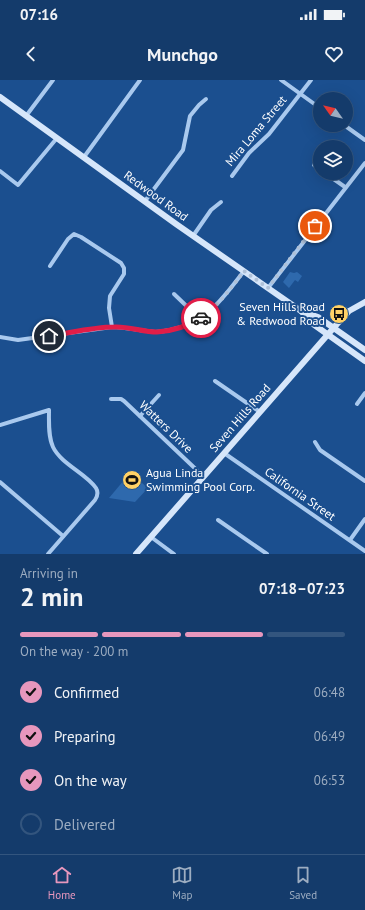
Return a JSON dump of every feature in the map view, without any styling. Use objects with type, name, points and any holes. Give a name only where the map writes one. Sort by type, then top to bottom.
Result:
[{"type":"main road","name":"Redwood Road","points":[[0,97],[193,236],[301,311],[313,324],[365,361]]},
{"type":"main road","name":"Seven Hills Road","points":[[136,554],[327,334],[346,314],[365,302]]},
{"type":"main road","name":"Redwood Road","points":[[301,311],[318,317],[365,350]]},
{"type":"street","points":[[26,116],[53,80]]},
{"type":"street","points":[[84,157],[140,80]]},
{"type":"street","points":[[281,80],[313,103]]},
{"type":"street","name":"Mira Loma Street","points":[[232,176],[249,153],[269,134],[310,80]]},
{"type":"street","points":[[145,201],[182,150],[190,116],[206,99]]},
{"type":"street","points":[[353,131],[365,140]]},
{"type":"street","points":[[0,171],[18,185],[57,138]]},
{"type":"street","points":[[268,288],[365,163]]},
{"type":"street","points":[[335,180],[345,187]]},
{"type":"street","points":[[193,236],[211,210],[221,202]]},
{"type":"street","points":[[50,266],[68,239],[74,234],[121,263],[124,268],[124,274],[110,296],[109,308],[112,327]]},
{"type":"street","points":[[0,337],[18,340],[112,327],[123,327],[156,332],[176,329],[200,319],[212,310],[224,298],[244,271]]},
{"type":"street","points":[[174,294],[200,319]]},
{"type":"street","points":[[216,381],[260,412]]},
{"type":"street","points":[[357,404],[365,392]]},
{"type":"street","points":[[140,416],[159,395]]},
{"type":"street","name":"Watters Drive","points":[[111,399],[124,401],[203,476]]},
{"type":"street","points":[[0,425],[49,410],[50,437],[53,447],[60,456],[96,488],[98,495],[95,500],[48,554]]},
{"type":"street","points":[[315,442],[320,450],[365,481]]},
{"type":"street","name":"California Street","points":[[224,453],[365,551]]},
{"type":"street","points":[[0,482],[63,536]]},
{"type":"street","points":[[350,540],[365,519]]},
{"type":"street","points":[[218,520],[267,554]]},
{"type":"street","points":[[150,537],[174,554]]},
{"type":"shaded area","points":[[290,272],[297,272],[302,276],[298,282],[295,280],[289,288],[283,282]]},
{"type":"shaded area","name":"Agua Linda Swimming Pool Corp.","points":[[130,473],[148,488],[135,502],[109,498]]},
{"type":"way so far","points":[[201,318],[224,298],[244,271],[268,288],[315,226]]},
{"type":"place","name":"Seven Hills Road & Redwood Road","points":[[339,314]]},
{"type":"place","name":"Agua Linda Swimming Pool Corp.","points":[[132,480]]},
{"type":"route","points":[[49,336],[112,327],[123,327],[156,332],[176,329],[201,318]]}]
